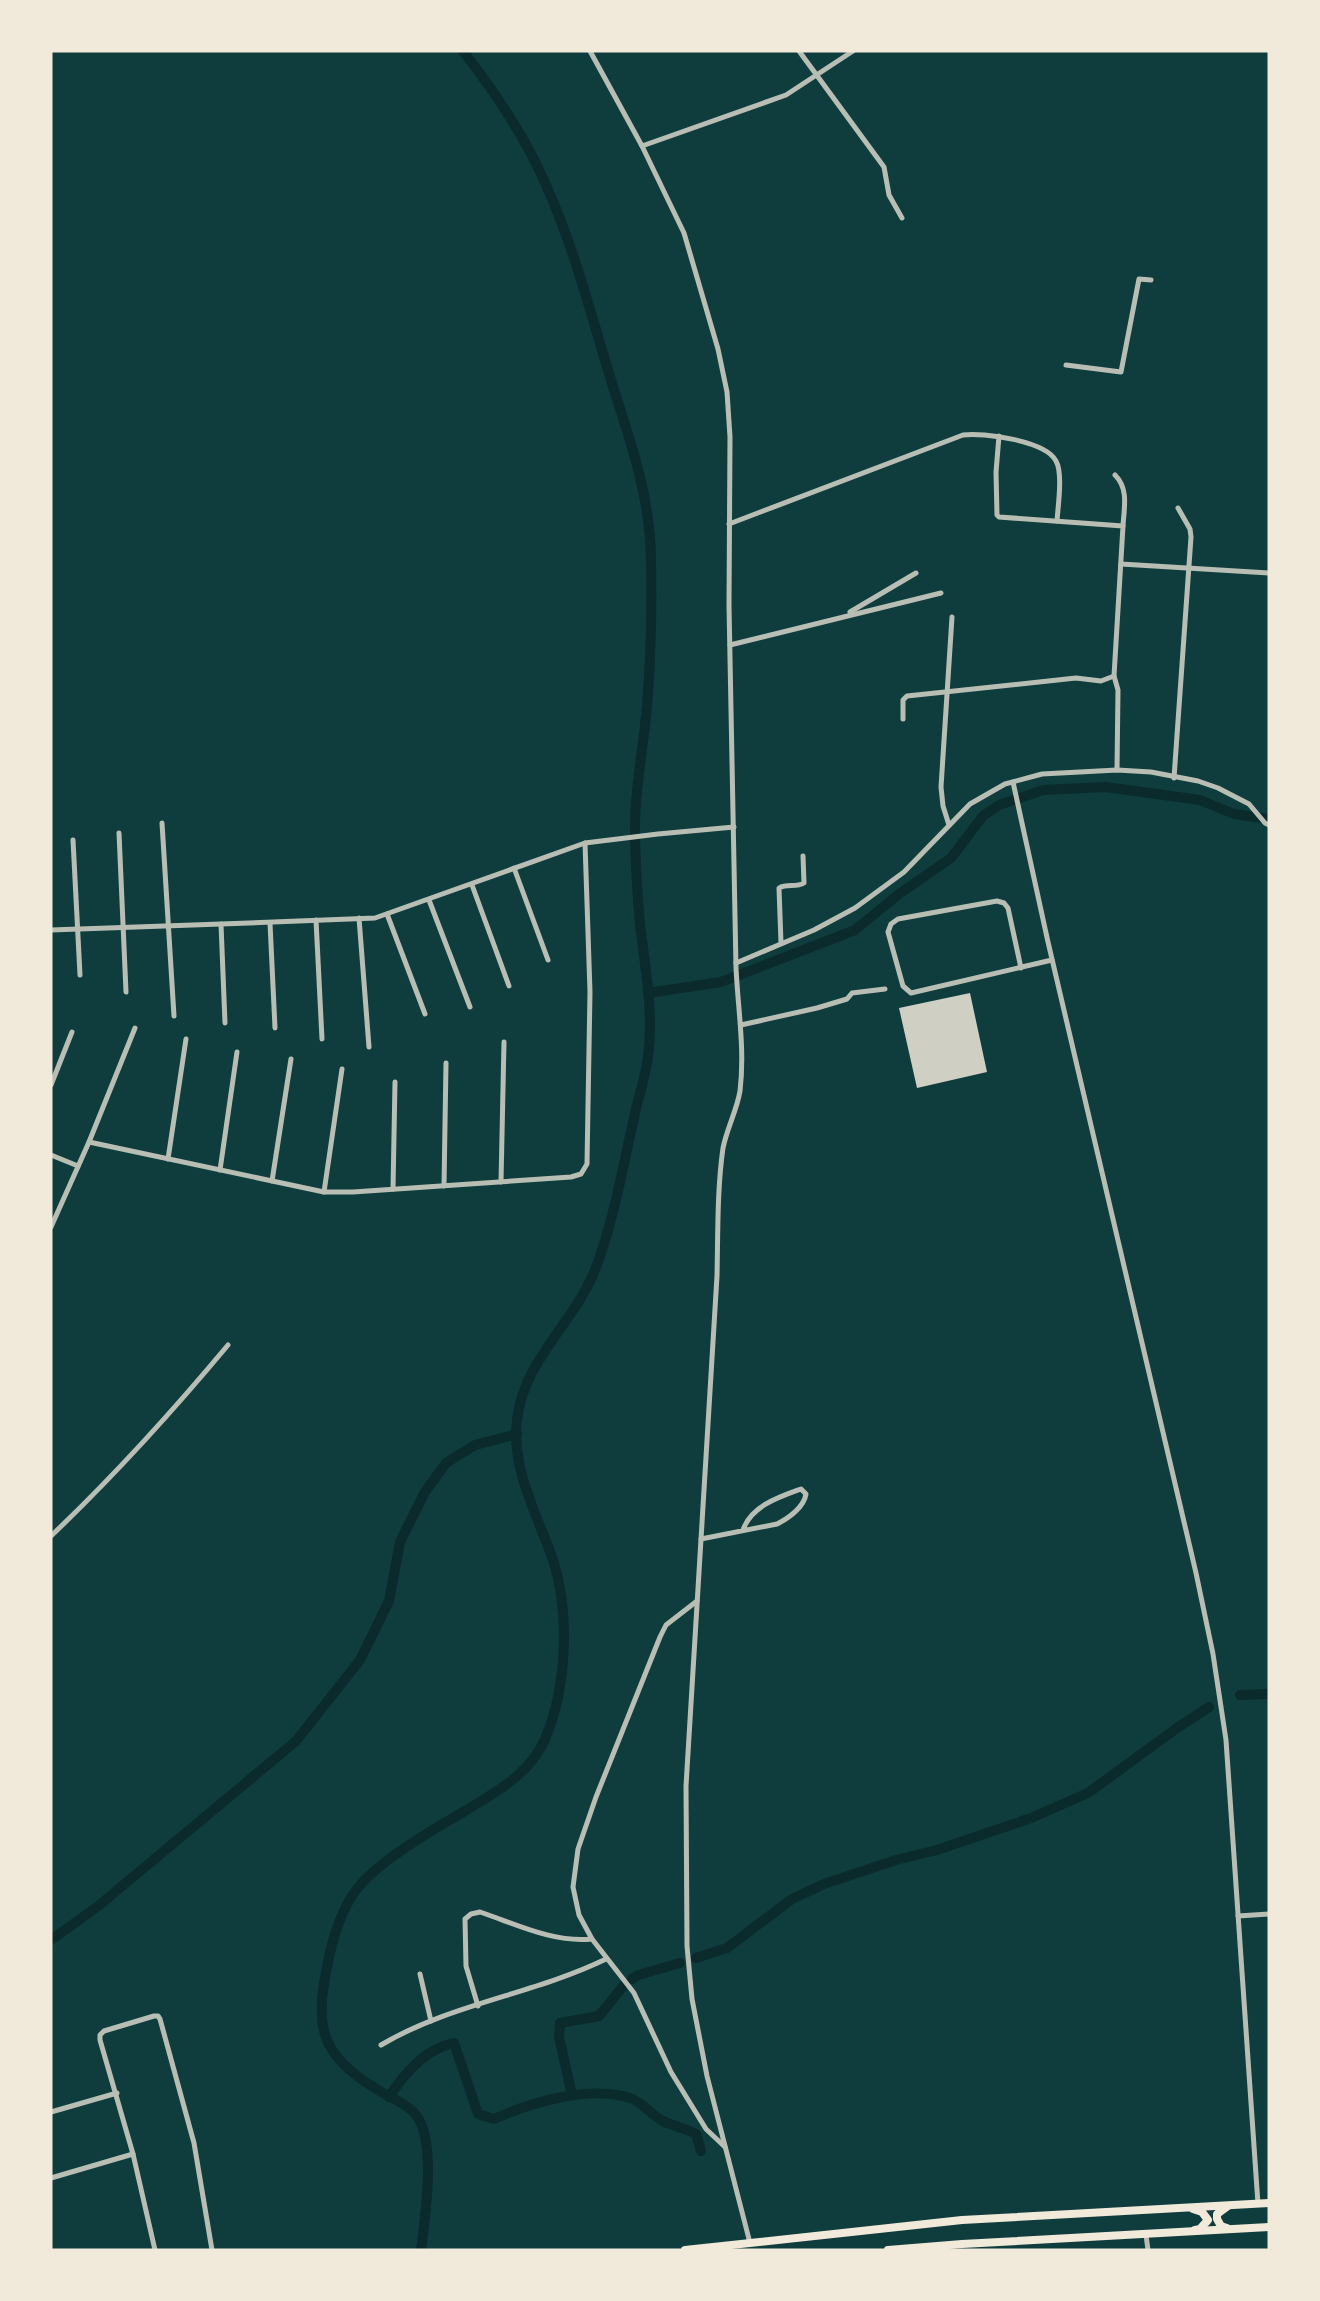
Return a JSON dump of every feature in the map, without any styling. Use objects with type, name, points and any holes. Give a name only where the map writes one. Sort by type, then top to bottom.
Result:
[{"type":"main road","points":[[685,2250],[962,2220],[1269,2203]]},
{"type":"main road","points":[[1228,2206],[1217,2214],[1217,2219],[1221,2226],[1230,2229]]},
{"type":"main road","points":[[1191,2208],[1202,2212],[1208,2220],[1200,2229],[1192,2231]]},
{"type":"main road","points":[[888,2250],[1269,2227]]},
{"type":"street","points":[[590,51],[642,146],[684,233],[718,348],[729,412],[730,645],[736,965],[741,1025],[740,1094],[724,1147],[719,1205],[686,1786],[688,1959],[692,1999],[706,2076],[750,2243]]},
{"type":"street","points":[[799,51],[884,167],[889,195],[902,218]]},
{"type":"street","points":[[642,146],[786,95],[853,51]]},
{"type":"street","points":[[1066,365],[1121,372],[1139,279],[1151,280]]},
{"type":"street","points":[[729,524],[963,435],[973,434],[999,436],[1052,454],[1058,462],[1057,521]]},
{"type":"street","points":[[999,436],[997,515],[1006,519],[1123,526]]},
{"type":"street","points":[[1115,475],[1124,485],[1125,493],[1114,676],[1118,690],[1117,770]]},
{"type":"street","points":[[1174,778],[1190,566],[1190,529],[1178,508]]},
{"type":"street","points":[[1121,564],[1190,566],[1269,573]]},
{"type":"street","points":[[845,616],[916,573]]},
{"type":"street","points":[[730,645],[941,593]]},
{"type":"street","points":[[949,825],[941,787],[952,617]]},
{"type":"street","points":[[903,719],[905,697],[1076,678],[1101,681],[1114,676]]},
{"type":"street","points":[[736,965],[814,930],[855,908],[904,872],[970,804],[985,794],[1051,773],[1117,770],[1151,772],[1198,781],[1249,804],[1267,824]]},
{"type":"street","points":[[1014,785],[1213,1654],[1226,1740],[1258,2204]]},
{"type":"street","points":[[162,823],[174,1016]]},
{"type":"street","points":[[51,930],[375,918],[585,843],[734,827]]},
{"type":"street","points":[[119,833],[126,992]]},
{"type":"street","points":[[73,840],[79,975]]},
{"type":"street","points":[[89,1142],[324,1192],[444,1186],[571,1177],[581,1174],[587,1164],[590,992],[585,843]]},
{"type":"street","points":[[781,943],[779,888],[783,885],[800,886],[804,883],[803,856]]},
{"type":"street","points":[[514,868],[548,960]]},
{"type":"street","points":[[472,885],[509,986]]},
{"type":"street","points":[[429,900],[470,1007]]},
{"type":"street","points":[[1021,968],[1008,908],[997,901],[898,919],[891,924],[888,932],[903,986],[911,993],[1021,968],[1052,960]]},
{"type":"street","points":[[387,914],[425,1014]]},
{"type":"street","points":[[359,918],[369,1047]]},
{"type":"street","points":[[316,920],[322,1039]]},
{"type":"street","points":[[270,923],[275,1028]]},
{"type":"street","points":[[221,924],[225,1023]]},
{"type":"street","points":[[741,1025],[817,1008],[847,999],[852,993],[885,989]]},
{"type":"street","points":[[51,1227],[135,1028]]},
{"type":"street","points":[[51,1084],[72,1032]]},
{"type":"street","points":[[168,1159],[186,1039]]},
{"type":"street","points":[[501,1182],[504,1042]]},
{"type":"street","points":[[220,1170],[237,1052]]},
{"type":"street","points":[[272,1181],[291,1059]]},
{"type":"street","points":[[444,1186],[446,1063]]},
{"type":"street","points":[[324,1192],[342,1069]]},
{"type":"street","points":[[393,1189],[395,1082]]},
{"type":"street","points":[[51,1155],[78,1166]]},
{"type":"street","points":[[51,1536],[118,1469],[228,1345]]},
{"type":"street","points":[[701,1539],[777,1524],[788,1518],[805,1500],[806,1494],[801,1489],[759,1507],[746,1521],[743,1530]]},
{"type":"street","points":[[697,1601],[666,1625],[660,1637],[596,1797],[578,1849],[573,1887],[579,1915],[592,1939],[634,1993],[670,2072],[706,2129],[725,2148]]},
{"type":"street","points":[[478,2006],[466,1966],[465,1919],[471,1914],[480,1912],[554,1937],[592,1939]]},
{"type":"street","points":[[1238,1916],[1269,1914]]},
{"type":"street","points":[[381,2045],[402,2032],[573,1975],[606,1959]]},
{"type":"street","points":[[420,1974],[431,2021]]},
{"type":"street","points":[[155,2250],[133,2154],[100,2035],[104,2031],[158,2016],[194,2143],[212,2250]]},
{"type":"street","points":[[51,2112],[117,2094]]},
{"type":"street","points":[[51,2178],[133,2154]]},
{"type":"street","points":[[1146,2235],[1148,2250]]},
{"type":"building","points":[[970,993],[987,1072],[917,1088],[899,1008]]},
{"type":"waterway","points":[[421,2250],[428,2182],[427,2146],[423,2130],[410,2109],[358,2076],[342,2063],[332,2049],[322,2018],[322,2000],[331,1948],[347,1904],[367,1878],[395,1855],[516,1777],[533,1760],[545,1739],[562,1674],[562,1603],[553,1560],[522,1474],[516,1438],[517,1420],[529,1379],[575,1308],[595,1270],[614,1209],[646,1069],[650,1040],[635,838],[636,796],[647,705],[651,632],[650,537],[644,495],[584,288],[557,210],[519,132],[463,51]]},
{"type":"waterway","points":[[648,993],[721,982],[855,930],[899,894],[951,858],[983,816],[999,805],[1043,790],[1106,787],[1200,800],[1234,814],[1269,819]]},
{"type":"waterway","points":[[51,1940],[97,1907],[296,1741],[360,1660],[389,1601],[400,1542],[425,1492],[446,1463],[475,1445],[517,1434]]},
{"type":"waterway","points":[[1240,1695],[1269,1694]]},
{"type":"waterway","points":[[696,1958],[727,1948],[792,1899],[824,1884],[1031,1818],[1088,1793],[1209,1707]]},
{"type":"waterway","points":[[632,1979],[680,1963]]},
{"type":"waterway","points":[[572,2095],[559,2037],[560,2023],[599,2016],[625,1984]]},
{"type":"waterway","points":[[389,2097],[402,2079],[425,2056],[454,2043],[478,2114],[494,2119],[561,2097],[614,2094],[630,2098],[661,2120],[696,2134],[701,2151]]}]
